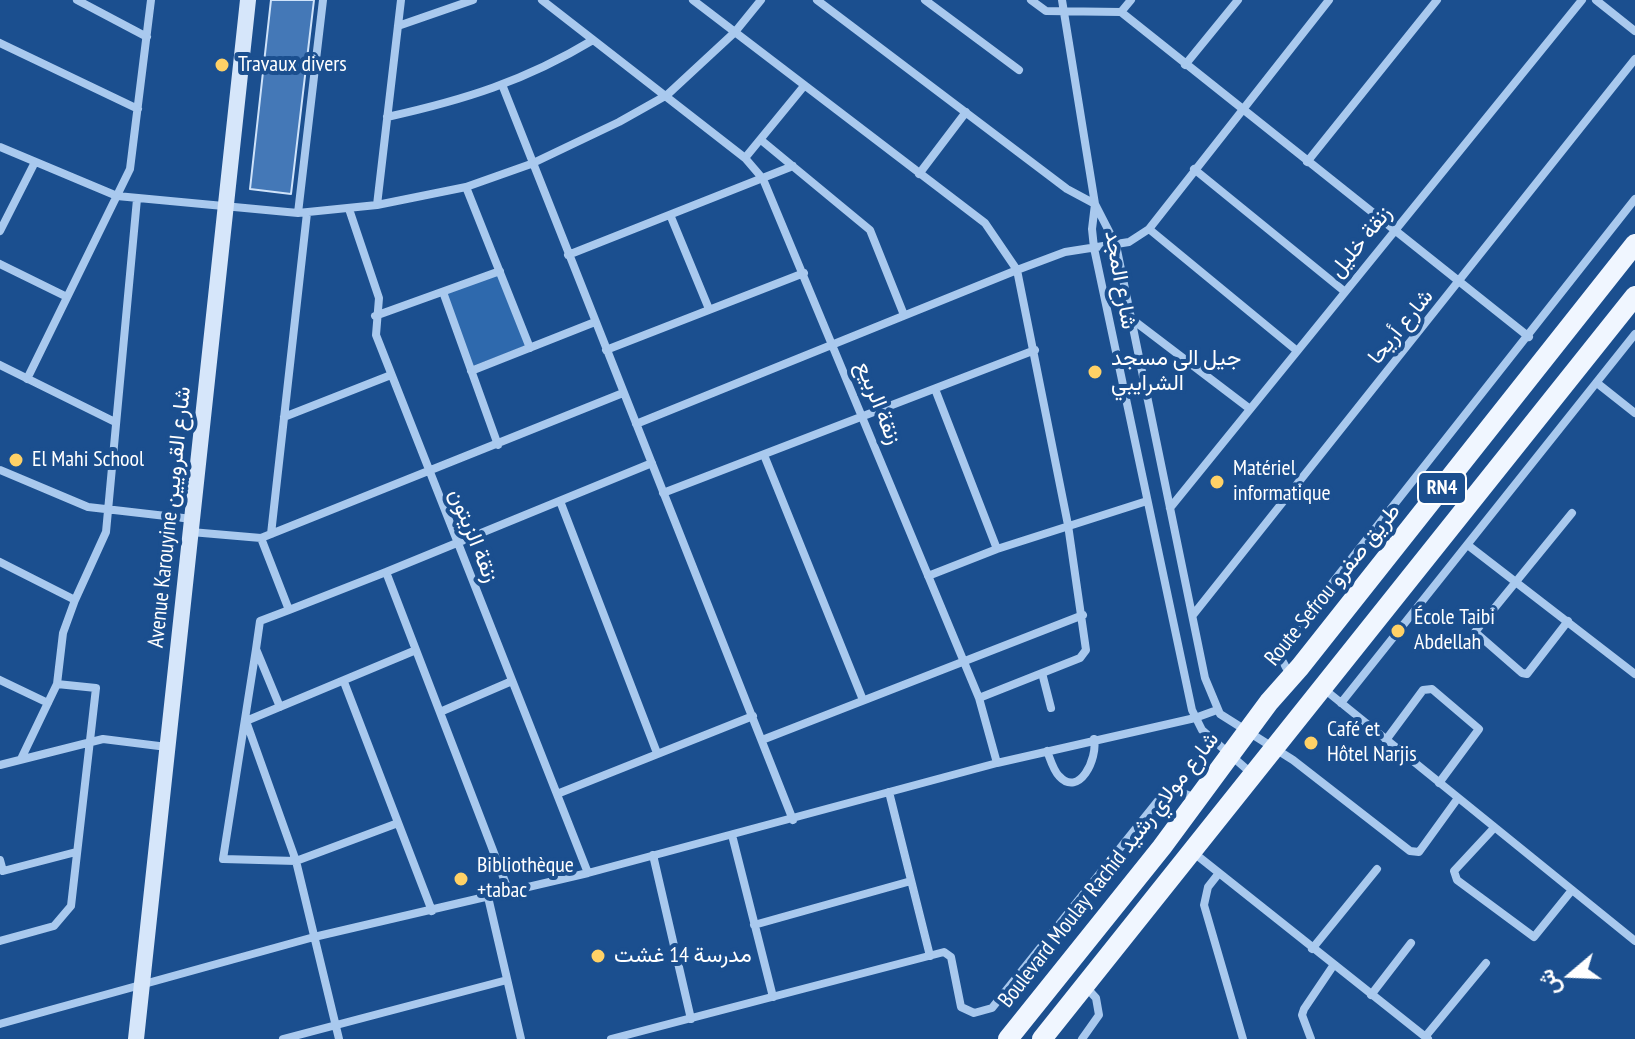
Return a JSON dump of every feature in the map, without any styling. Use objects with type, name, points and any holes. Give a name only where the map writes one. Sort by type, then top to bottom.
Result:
[{"type":"main road","name":"Route Sefrou طريق صفرو","points":[[1247,730],[1635,244]]},
{"type":"main road","name":"RN4","points":[[1042,1039],[1635,296]]},
{"type":"main road","name":"Boulevard Moulay Rachid شارع مولاي رشيد","points":[[1008,1039],[1247,730]]},
{"type":"street","points":[[77,0],[147,37]]},
{"type":"street","points":[[27,379],[130,169],[151,0]]},
{"type":"street","name":"Avenue Karouyine شارع القرويين","points":[[136,1039],[248,0]]},
{"type":"street","points":[[271,534],[323,0]]},
{"type":"street","points":[[377,205],[401,0]]},
{"type":"street","points":[[398,26],[473,0]]},
{"type":"street","name":"زنقة الربيع","points":[[542,0],[745,158],[763,179],[979,698],[997,763]]},
{"type":"street","points":[[693,0],[985,223],[1017,270],[1068,525],[1083,615],[1085,655],[979,698]]},
{"type":"street","points":[[0,147],[117,196],[225,209],[302,213],[377,205],[466,187],[531,164],[667,95],[735,32],[761,0]]},
{"type":"street","points":[[817,0],[1067,189],[1095,204]]},
{"type":"street","points":[[925,0],[1019,70]]},
{"type":"street","points":[[1031,0],[1046,11],[1121,12],[1529,337]]},
{"type":"street","points":[[1062,0],[1095,204]]},
{"type":"street","points":[[1121,12],[1131,0]]},
{"type":"street","points":[[1185,65],[1238,0]]},
{"type":"street","points":[[636,424],[1065,252],[1129,242],[1149,229],[1240,109],[1329,0]]},
{"type":"street","points":[[1307,162],[1437,0]]},
{"type":"street","name":"زنقة خليل","points":[[1170,508],[1582,0]]},
{"type":"street","points":[[1596,0],[1635,31]]},
{"type":"street","points":[[387,117],[503,87],[551,66],[593,40]]},
{"type":"street","points":[[0,43],[138,109]]},
{"type":"street","name":"شارع أريحا","points":[[1193,615],[1635,59]]},
{"type":"street","points":[[745,158],[804,86]]},
{"type":"street","points":[[503,87],[793,820]]},
{"type":"street","points":[[919,174],[966,112]]},
{"type":"street","points":[[761,140],[870,230],[904,315]]},
{"type":"street","points":[[0,231],[35,162]]},
{"type":"street","points":[[568,255],[671,217],[793,166]]},
{"type":"street","points":[[1194,169],[1344,291]]},
{"type":"street","points":[[466,187],[530,348]]},
{"type":"street","points":[[21,759],[57,684],[63,633],[106,532],[137,199]]},
{"type":"street","points":[[1291,677],[1281,658],[1281,648],[1635,199]]},
{"type":"street","name":"شارع المجد","points":[[1095,204],[1116,245],[1205,678],[1217,710]]},
{"type":"street","name":"شارع المجد","points":[[1095,204],[1092,229],[1094,248],[1195,718],[1228,756],[1254,775]]},
{"type":"street","name":"زنقة الزيتون","points":[[349,209],[379,298],[375,316],[376,335],[588,873]]},
{"type":"street","points":[[671,217],[709,309]]},
{"type":"street","points":[[1149,229],[1296,350]]},
{"type":"street","points":[[0,264],[67,297]]},
{"type":"street","points":[[375,316],[500,271]]},
{"type":"street","points":[[606,350],[804,273]]},
{"type":"street","points":[[443,292],[498,445]]},
{"type":"street","points":[[1132,320],[1250,409]]},
{"type":"street","points":[[471,371],[595,322]]},
{"type":"street","points":[[1341,703],[1635,334]]},
{"type":"street","points":[[663,493],[1035,350]]},
{"type":"street","points":[[0,365],[115,422]]},
{"type":"street","points":[[284,417],[391,375]]},
{"type":"street","points":[[1597,383],[1635,413]]},
{"type":"street","points":[[935,389],[997,549]]},
{"type":"street","points":[[0,470],[88,507],[261,538],[429,474],[623,393]]},
{"type":"street","points":[[764,455],[863,700]]},
{"type":"street","points":[[398,823],[296,861],[223,859],[260,621],[652,463]]},
{"type":"street","points":[[560,501],[657,753]]},
{"type":"street","points":[[928,576],[997,549],[1147,501]]},
{"type":"street","points":[[1568,621],[1531,672],[1522,673],[1475,632],[1572,513]]},
{"type":"street","points":[[261,538],[289,610]]},
{"type":"street","points":[[1469,546],[1631,671],[1635,659]]},
{"type":"street","points":[[0,562],[75,600]]},
{"type":"street","points":[[386,572],[509,892]]},
{"type":"street","points":[[762,740],[1083,615]]},
{"type":"street","points":[[256,649],[280,707]]},
{"type":"street","points":[[246,721],[416,650]]},
{"type":"street","points":[[1042,673],[1051,708]]},
{"type":"street","points":[[0,680],[48,703]]},
{"type":"street","points":[[440,712],[512,681]]},
{"type":"street","points":[[344,682],[432,911]]},
{"type":"street","points":[[0,941],[54,926],[71,906],[96,688],[57,684]]},
{"type":"street","points":[[1323,689],[1635,941]]},
{"type":"street","points":[[1386,740],[1423,690],[1432,689],[1479,729],[1439,783]]},
{"type":"street","points":[[0,1024],[314,937],[588,873],[997,763],[1195,718],[1217,710],[1275,747],[1416,853],[1458,798]]},
{"type":"street","points":[[557,794],[753,716]]},
{"type":"street","points":[[246,721],[296,861],[339,1039]]},
{"type":"street","points":[[0,765],[103,739],[168,747]]},
{"type":"street","points":[[1047,751],[1061,778],[1078,779],[1085,775],[1096,757],[1094,739]]},
{"type":"street","points":[[611,1039],[949,953],[961,1007],[967,1012],[992,1008],[1161,797],[1175,790],[1197,798]]},
{"type":"street","points":[[889,792],[930,956]]},
{"type":"street","points":[[1494,828],[1454,871],[1457,880],[1534,937],[1572,890]]},
{"type":"street","points":[[732,835],[773,997]]},
{"type":"street","points":[[1193,851],[1333,966],[1427,1038],[1486,963]]},
{"type":"street","points":[[0,860],[2,871],[76,852]]},
{"type":"street","points":[[653,855],[691,1019]]},
{"type":"street","points":[[1312,949],[1377,869]]},
{"type":"street","points":[[1219,873],[1208,887],[1204,905],[1243,1039]]},
{"type":"street","points":[[754,925],[911,881]]},
{"type":"street","points":[[488,897],[521,1039]]},
{"type":"street","points":[[1371,995],[1411,943]]},
{"type":"street","points":[[1311,1039],[1302,1015],[1333,966]]},
{"type":"street","points":[[283,1039],[507,980]]},
{"type":"street","points":[[1082,1039],[1099,1015],[1096,998],[1085,986]]},
{"type":"shaded area","points":[[499,272],[527,345],[470,367],[444,292]]},
{"type":"building","points":[[271,0],[314,0],[291,194],[250,189]]},
{"type":"place","name":"Travaux divers","points":[[222,65]]},
{"type":"place","name":"جيل الي مسجد الشرايبي","points":[[1095,372]]},
{"type":"place","name":"El Mahi School","points":[[16,460]]},
{"type":"place","name":"Matériel informatique","points":[[1217,482]]},
{"type":"place","name":"École Taibi Abdellah","points":[[1398,631]]},
{"type":"place","name":"Café et Hôtel Narjis","points":[[1311,743]]},
{"type":"place","name":"Bibliothèque +tabac","points":[[461,879]]},
{"type":"place","name":"مدرسة 14 غشت","points":[[598,956]]}]
